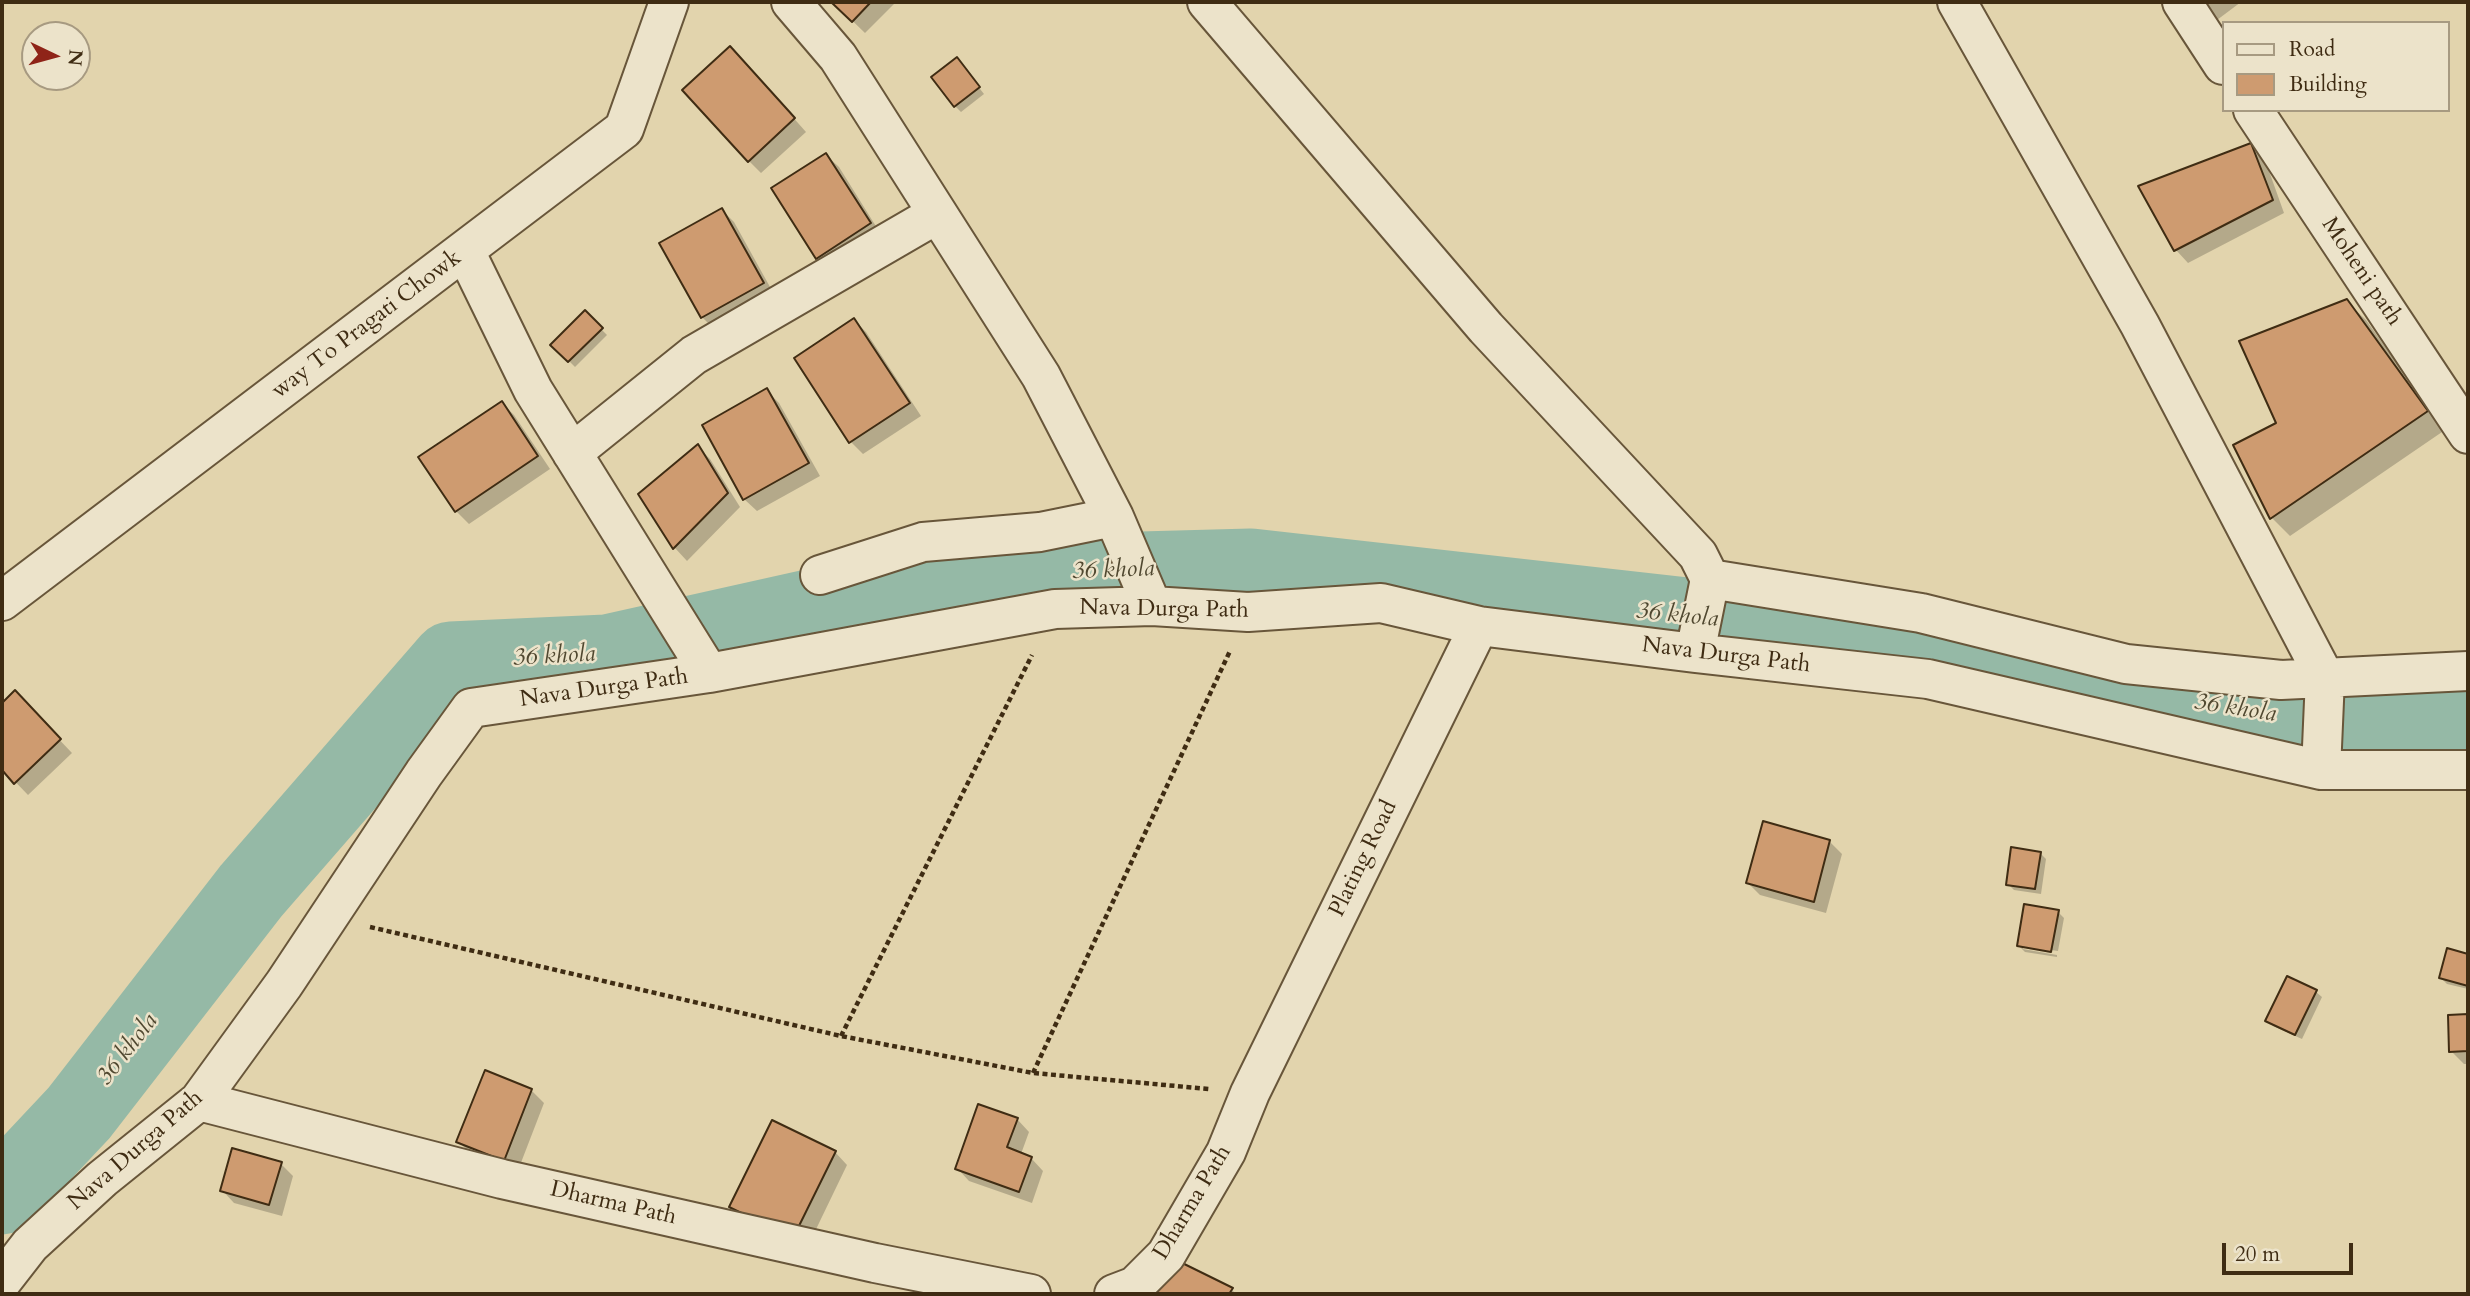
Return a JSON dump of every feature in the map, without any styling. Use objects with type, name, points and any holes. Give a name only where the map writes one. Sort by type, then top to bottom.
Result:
[{"type":"street","name":"way To Pragati Chowk","points":[[2,601],[624,129],[669,2]]},
{"type":"street","points":[[791,2],[838,57],[1041,376],[1114,517],[1152,606]]},
{"type":"street","points":[[1207,2],[1486,328],[1698,555],[1710,579],[1695,653]]},
{"type":"street","points":[[1957,2],[2140,325],[2325,678],[2321,770]]},
{"type":"street","points":[[2182,2],[2222,63]]},
{"type":"street","name":"Moheni path","points":[[2254,112],[2468,434]]},
{"type":"street","points":[[572,453],[694,355],[937,214]]},
{"type":"street","points":[[465,251],[533,390],[709,673]]},
{"type":"street","points":[[820,575],[923,542],[1040,532],[1114,517]]},
{"type":"street","points":[[1710,579],[1921,613],[2126,664],[2281,680],[2468,671]]},
{"type":"street","name":"Nava Durga Path","points":[[2,1281],[30,1245],[71,1207],[199,1101],[284,984],[424,773],[471,708],[709,673],[1055,609],[1152,606],[1248,612],[1381,603],[1479,626],[1928,679],[2321,770],[2468,770]]},
{"type":"street","name":"Plating Road","points":[[1250,1093],[1479,626]]},
{"type":"street","name":"Dharma Path","points":[[1114,1294],[1135,1286],[1166,1255],[1226,1152],[1250,1093]]},
{"type":"street","name":"Dharma Path","points":[[199,1101],[502,1179],[875,1263],[1031,1294]]},
{"type":"path","points":[[841,1036],[1055,609]]},
{"type":"path","points":[[1034,1073],[1248,612]]},
{"type":"path","points":[[328,918],[841,1036],[1034,1073],[1250,1093]]},
{"type":"building","points":[[831,2],[871,2],[852,22]]},
{"type":"building","points":[[730,46],[795,118],[748,162],[682,90]]},
{"type":"building","points":[[957,57],[980,87],[954,107],[931,77]]},
{"type":"building","points":[[2251,143],[2273,200],[2174,251],[2138,186]]},
{"type":"building","points":[[826,153],[871,223],[816,259],[771,188]]},
{"type":"building","points":[[722,208],[764,283],[701,318],[659,243]]},
{"type":"building","points":[[2347,299],[2428,411],[2270,519],[2233,445],[2276,423],[2239,341]]},
{"type":"building","points":[[585,310],[603,328],[568,362],[550,345]]},
{"type":"building","points":[[854,318],[910,403],[849,443],[794,358]]},
{"type":"building","points":[[767,388],[809,463],[743,500],[702,425]]},
{"type":"building","points":[[502,401],[538,456],[455,512],[418,457]]},
{"type":"building","points":[[698,444],[728,493],[673,549],[638,494]]},
{"type":"building","points":[[15,690],[61,739],[14,784],[2,770],[2,703]]},
{"type":"building","points":[[1763,821],[1830,840],[1814,902],[1746,883]]},
{"type":"building","points":[[2011,847],[2041,852],[2035,889],[2006,885]]},
{"type":"building","points":[[2024,904],[2059,910],[2051,952],[2017,946]]},
{"type":"building","points":[[2447,948],[2468,954],[2468,986],[2439,978]]},
{"type":"building","points":[[2287,976],[2317,990],[2295,1035],[2265,1021]]},
{"type":"building","points":[[2468,1014],[2468,1051],[2449,1052],[2448,1015]]},
{"type":"building","points":[[485,1070],[532,1089],[504,1161],[456,1142]]},
{"type":"building","points":[[978,1104],[1018,1118],[1007,1147],[1032,1157],[1019,1192],[955,1169]]},
{"type":"building","points":[[772,1120],[836,1151],[793,1238],[729,1207]]},
{"type":"building","points":[[232,1148],[282,1162],[269,1205],[220,1191]]},
{"type":"building","points":[[1166,1255],[1233,1288],[1229,1294],[1139,1294]]},
{"type":"waterway","name":"36 khola","points":[[2,1195],[79,1113],[251,891],[451,661],[607,654],[957,576],[1251,568],[1935,645],[2256,718],[2468,719]]}]
